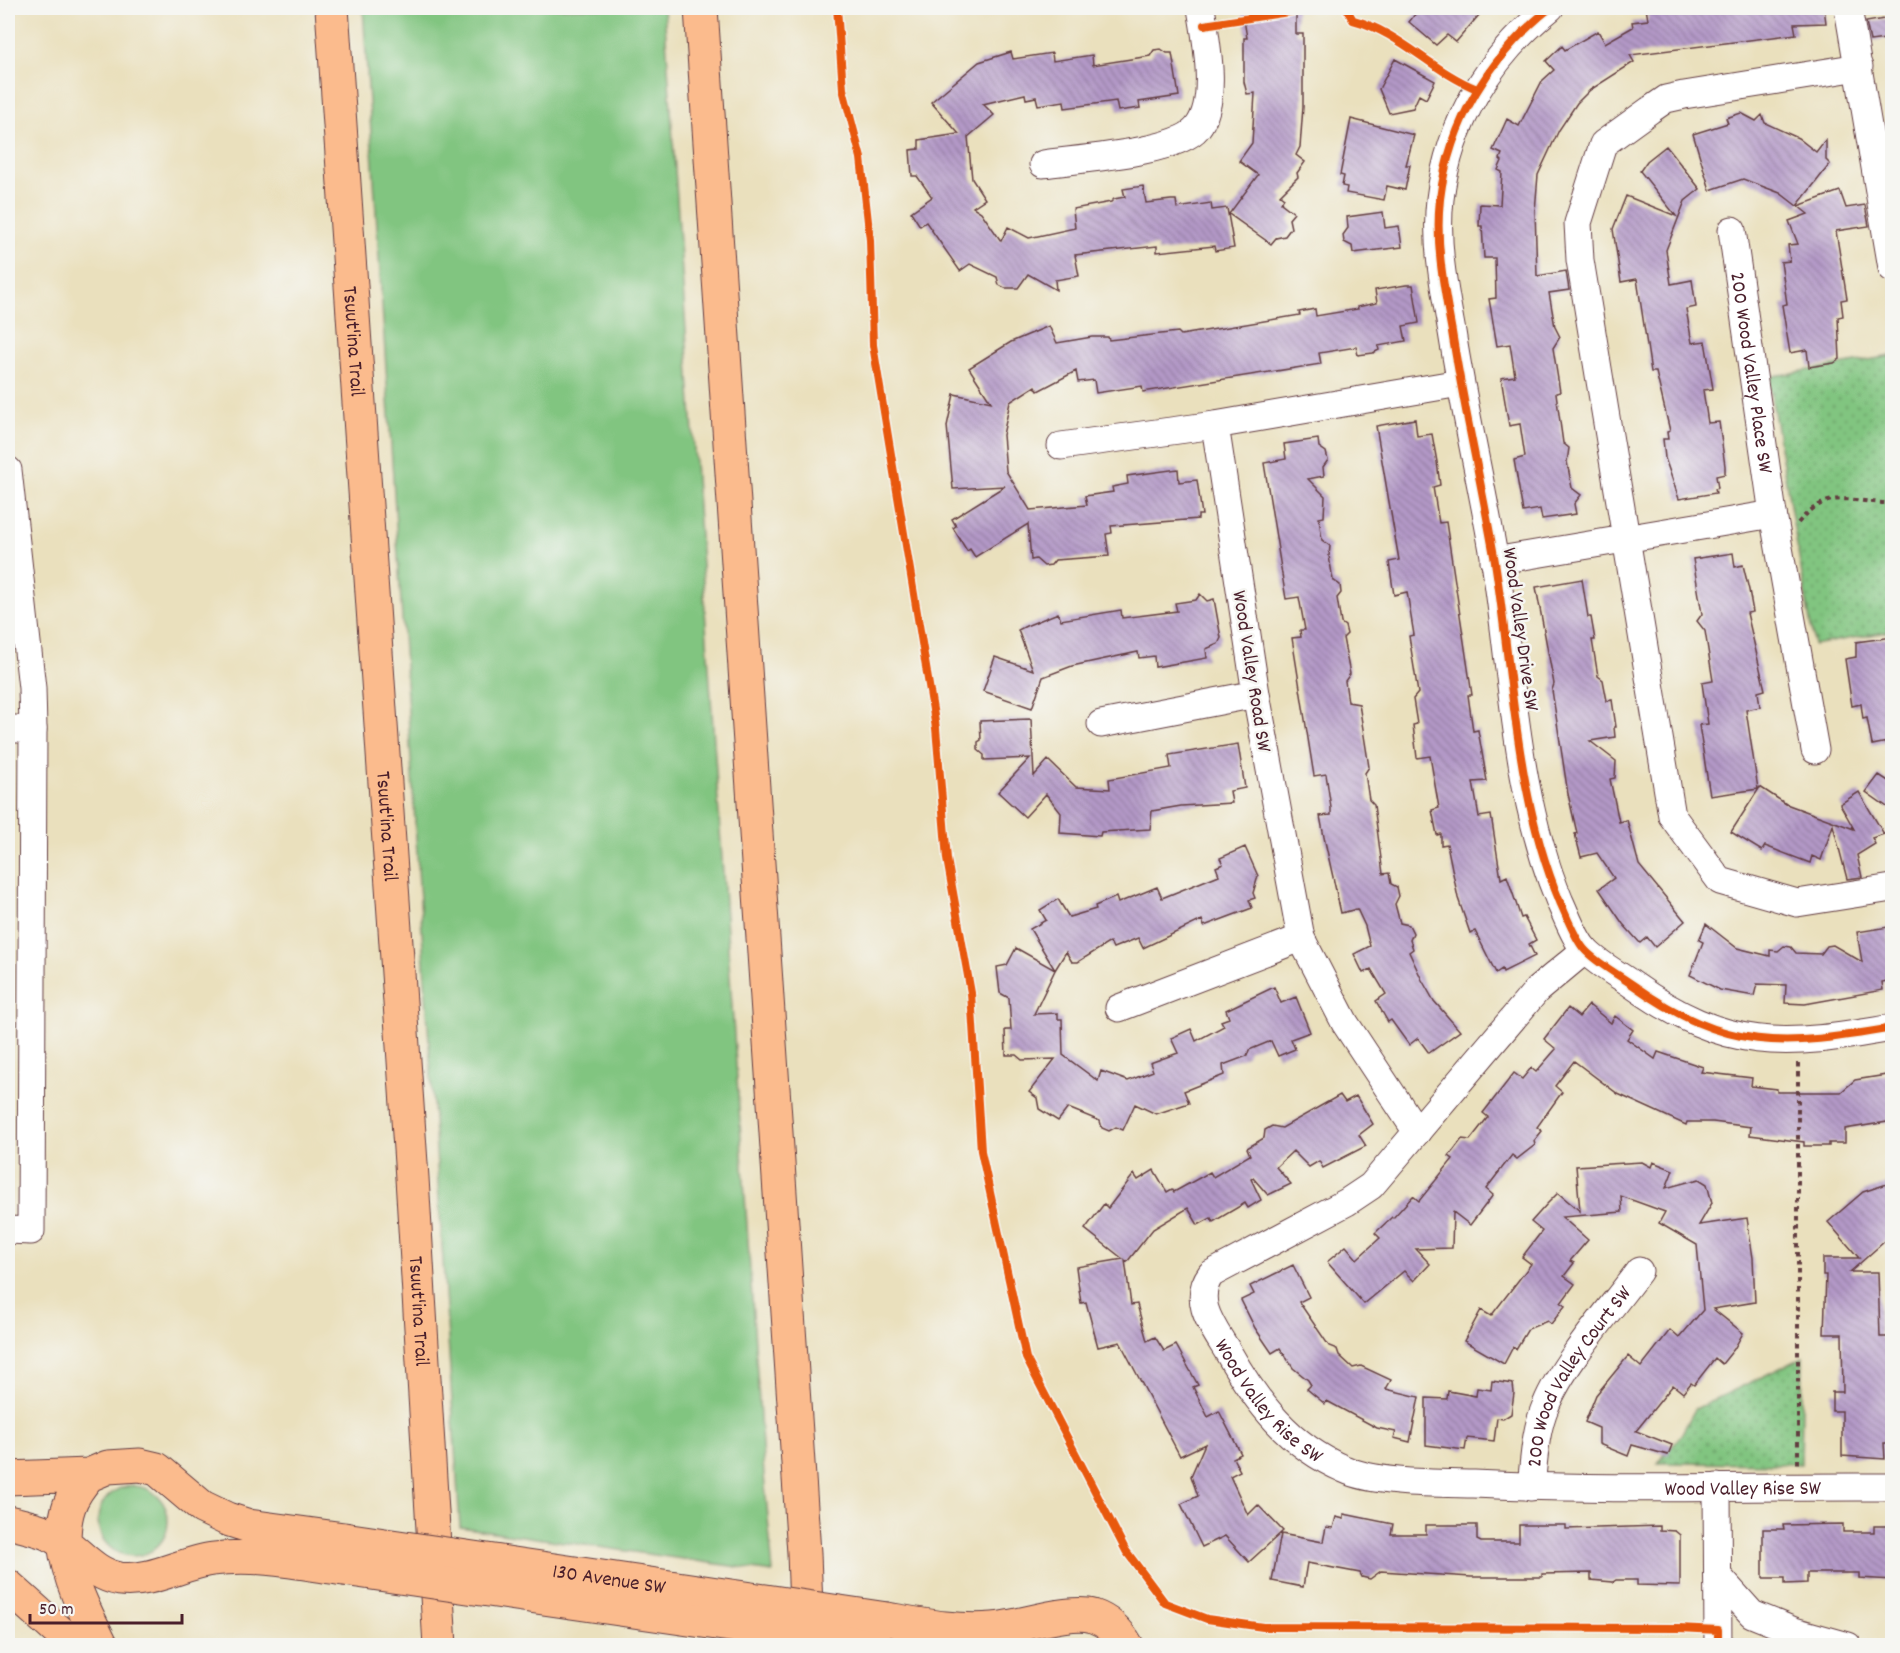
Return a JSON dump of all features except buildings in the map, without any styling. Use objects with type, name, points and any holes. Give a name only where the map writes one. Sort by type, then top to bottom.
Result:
[{"type":"main road","name":"Tsuut'ina Trail","points":[[332,8],[411,1166],[440,1646]]},
{"type":"main road","points":[[701,8],[803,1530],[808,1646]]},
{"type":"main road","name":"130 Avenue SW","points":[[8,1478],[89,1475],[124,1465],[157,1469],[202,1507],[227,1520],[344,1554],[881,1632],[982,1630],[1026,1625],[1073,1615],[1091,1616],[1119,1635]]},
{"type":"main road","points":[[89,1475],[73,1493],[66,1514],[64,1543],[67,1567],[78,1599],[102,1646]]},
{"type":"main road","name":"130 Avenue SW","points":[[8,1522],[48,1533],[101,1573],[130,1580],[213,1559],[344,1554]]},
{"type":"main road","points":[[8,1586],[21,1595],[75,1646]]},
{"type":"street","points":[[1043,164],[1167,146],[1187,138],[1204,117],[1208,84],[1209,62],[1201,8]]},
{"type":"street","name":"Wood Valley Drive SW","points":[[1550,8],[1511,43],[1477,89],[1457,131],[1444,174],[1440,201],[1440,254],[1460,382],[1494,561],[1526,786],[1536,833],[1549,875],[1584,950],[1666,1008],[1690,1021],[1716,1031],[1751,1038],[1799,1041],[1818,1041],[1893,1028]]},
{"type":"street","points":[[1848,8],[1893,268]]},
{"type":"street","points":[[1859,67],[1666,99],[1603,144],[1578,223],[1580,260],[1672,816],[1720,881],[1797,903],[1893,888]]},
{"type":"street","name":"200 Wood Valley Place SW","points":[[1732,230],[1776,526],[1815,750]]},
{"type":"street","points":[[1061,446],[1215,425],[1460,382]]},
{"type":"street","name":"Wood Valley Road SW","points":[[1215,425],[1256,694],[1301,938],[1345,1023],[1417,1132]]},
{"type":"street","points":[[8,470],[32,688],[20,729],[31,1231],[8,1230]]},
{"type":"street","points":[[1494,561],[1625,538],[1776,526]]},
{"type":"street","points":[[1101,724],[1256,694]]},
{"type":"street","points":[[1119,1008],[1301,938]]},
{"type":"street","name":"Wood Valley Rise SW","points":[[1584,950],[1537,990],[1379,1179],[1359,1195],[1216,1270],[1204,1286],[1204,1309],[1240,1373],[1272,1420],[1317,1454],[1345,1470],[1381,1478],[1531,1487],[1893,1487]]},
{"type":"street","name":"200 Wood Valley Court SW","points":[[1531,1487],[1536,1444],[1545,1405],[1563,1375],[1639,1271]]},
{"type":"street","points":[[1718,1486],[1718,1646]]},
{"type":"street","points":[[1718,1576],[1752,1614],[1794,1631],[1848,1646]]},
{"type":"street","name":"130 Avenue SW","points":[[1119,1635],[1142,1646]]},
{"type":"path","points":[[1776,526],[1824,502],[1851,498],[1893,503]]},
{"type":"path","points":[[1797,1486],[1799,1041]]},
{"type":"green space","points":[[363,8],[664,8],[764,1475],[773,1572],[460,1527]]},
{"type":"green space","points":[[1892,356],[1892,631],[1814,645],[1768,377]]},
{"type":"green space","points":[[1803,1357],[1801,1464],[1658,1463],[1681,1435],[1695,1409]]},
{"type":"green space","points":[[133,1486],[146,1489],[158,1496],[165,1508],[168,1521],[165,1534],[158,1546],[146,1553],[133,1556],[120,1553],[108,1546],[101,1534],[98,1521],[101,1508],[108,1496],[120,1489]]},
{"type":"cycle path","points":[[837,8],[843,89],[861,158],[870,240],[873,345],[936,728],[947,859],[971,993],[981,1151],[1026,1358],[1126,1551],[1165,1603],[1207,1619],[1263,1627],[1718,1630],[1718,1646]]},
{"type":"cycle path","points":[[1204,25],[1315,8]]},
{"type":"cycle path","points":[[1346,8],[1353,20],[1386,33],[1445,72],[1477,89]]},
{"type":"cycle path","points":[[1550,8],[1528,27],[1491,69],[1463,117],[1445,171],[1439,216],[1441,266],[1495,562],[1524,777],[1545,861],[1560,902],[1584,949],[1601,964],[1667,1007],[1698,1023],[1757,1039],[1787,1040],[1819,1039],[1892,1028]]}]
